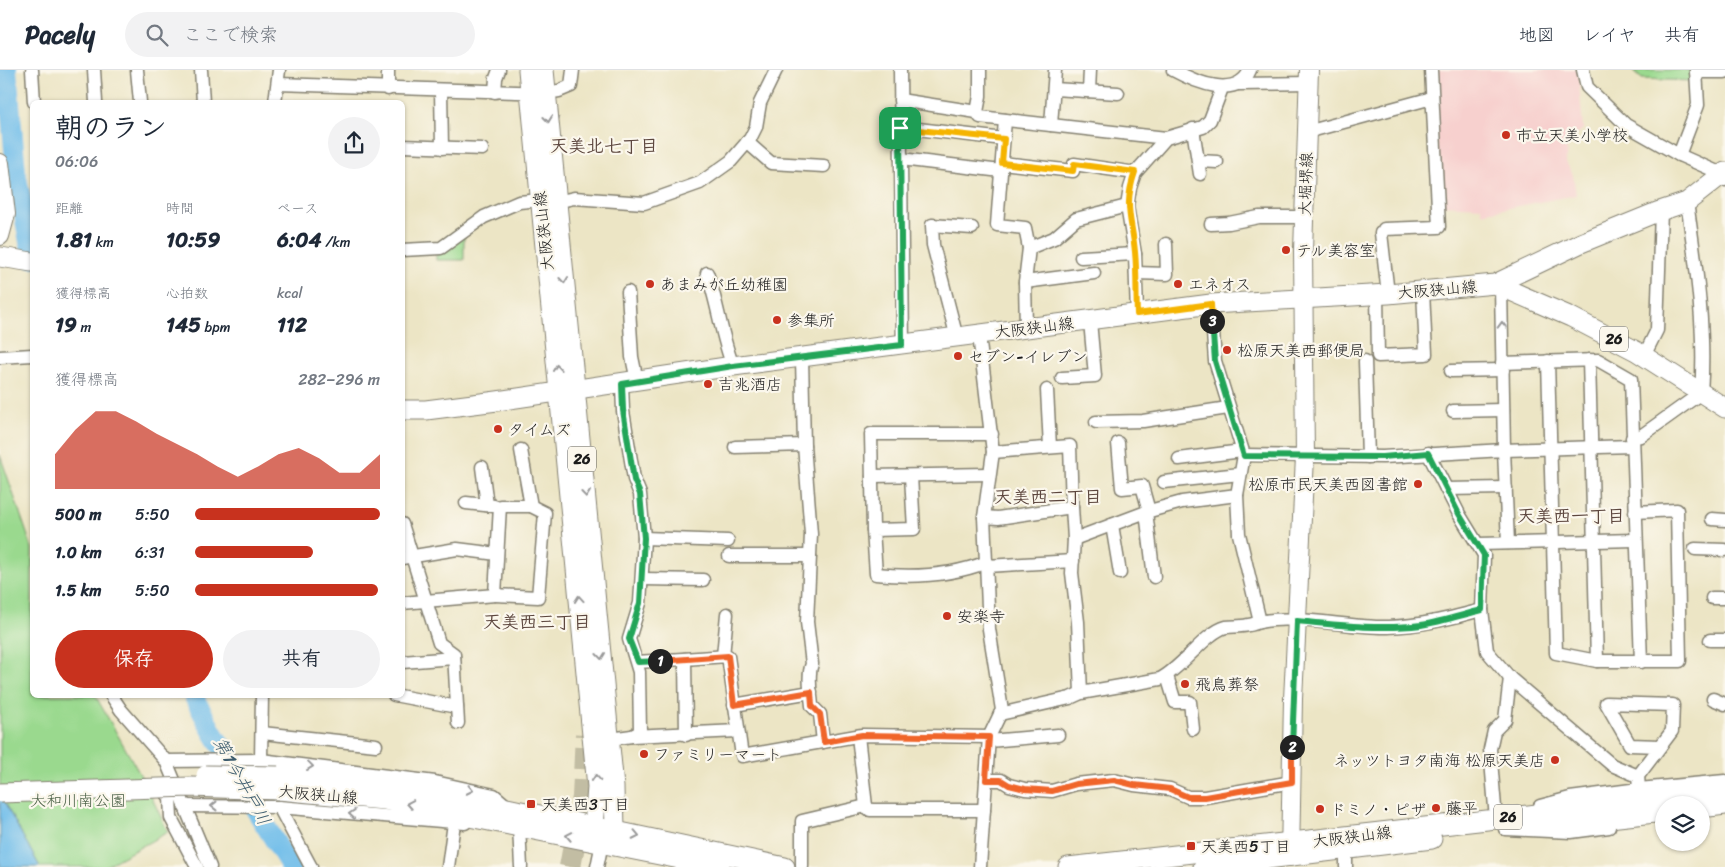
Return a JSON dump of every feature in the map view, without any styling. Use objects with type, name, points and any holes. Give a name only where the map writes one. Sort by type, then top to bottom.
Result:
[{"type":"main road","name":"大阪狭山線","points":[[528,70],[537,93],[548,201],[567,392],[597,787],[604,833]]},
{"type":"main road","name":"大阪狭山線","points":[[537,93],[544,70]]},
{"type":"main road","name":"大阪狭山線","points":[[405,410],[426,410],[567,392],[733,366],[1211,304],[1498,286],[1572,247],[1661,210],[1687,202],[1724,176]]},
{"type":"main road","name":"大阪狭山線","points":[[1498,286],[1571,317],[1644,356],[1725,408]]},
{"type":"main road","name":"大阪狭山線","points":[[567,392],[610,739],[614,787],[604,833]]},
{"type":"main road","name":"大阪狭山線","points":[[0,780],[188,774],[279,791]]},
{"type":"main road","name":"大阪狭山線","points":[[1202,867],[1290,850],[1346,859],[1500,824],[1725,782]]},
{"type":"main road","name":"大阪狭山線","points":[[0,793],[161,788],[279,791],[384,800],[604,833],[785,867]]},
{"type":"main road","points":[[1710,807],[1725,805]]},
{"type":"main road","name":"大阪狭山線","points":[[1068,867],[1290,850],[1500,824],[1655,813]]},
{"type":"main road","name":"大阪狭山線","points":[[604,833],[652,860],[720,867]]},
{"type":"street","points":[[32,70],[34,100]]},
{"type":"street","points":[[94,70],[96,100]]},
{"type":"street","points":[[137,70],[140,100]]},
{"type":"street","points":[[201,70],[203,100]]},
{"type":"street","points":[[275,100],[279,70]]},
{"type":"street","points":[[388,70],[393,100]]},
{"type":"street","points":[[495,92],[496,78],[499,70]]},
{"type":"street","points":[[278,84],[537,93],[559,91],[571,86],[573,70]]},
{"type":"street","points":[[405,250],[441,248],[484,217],[519,202],[574,198],[644,204],[700,184],[731,161],[747,142],[756,127],[760,102],[766,88],[774,78],[776,70]]},
{"type":"street","points":[[900,70],[902,345]]},
{"type":"street","points":[[976,112],[980,96],[980,70]]},
{"type":"street","points":[[1051,125],[1055,70]]},
{"type":"street","points":[[1089,91],[1090,70]]},
{"type":"street","points":[[1173,70],[1184,76],[1222,88],[1240,84],[1309,76]]},
{"type":"street","points":[[1240,84],[1248,77],[1250,70]]},
{"type":"street","points":[[1423,291],[1426,354],[1378,356],[1382,294],[1383,231],[1439,227],[1431,70]]},
{"type":"street","points":[[1583,70],[1587,87],[1626,125],[1679,155],[1724,176]]},
{"type":"street","points":[[1679,155],[1698,105],[1696,71],[1725,72]]},
{"type":"street","name":"大堀堺線","points":[[1290,850],[1293,699],[1305,457],[1302,299],[1309,76]]},
{"type":"street","points":[[900,100],[976,112],[980,117],[1166,138],[1203,127],[1210,120],[1222,88]]},
{"type":"street","points":[[1054,89],[1118,93]]},
{"type":"street","points":[[441,90],[442,148]]},
{"type":"street","points":[[1307,132],[1432,98]]},
{"type":"street","points":[[1005,120],[997,225],[1025,228],[1029,248],[1025,282],[1026,327]]},
{"type":"street","points":[[900,128],[1004,139]]},
{"type":"street","points":[[1193,129],[1200,167],[1217,162]]},
{"type":"street","points":[[1137,314],[1135,254],[1127,206],[1135,172],[1166,138]]},
{"type":"street","points":[[747,142],[771,163],[824,166]]},
{"type":"street","points":[[405,146],[482,149]]},
{"type":"street","points":[[901,160],[1073,171],[1074,164],[1135,172]]},
{"type":"street","points":[[0,163],[6,214],[0,236]]},
{"type":"street","points":[[1179,459],[1243,453],[1305,457],[1368,457],[1428,453],[1592,448],[1632,442],[1701,393],[1702,371],[1696,259],[1687,202]]},
{"type":"street","points":[[1029,248],[1054,238],[1076,219],[1127,206]]},
{"type":"street","points":[[1644,356],[1657,330],[1661,210]]},
{"type":"street","points":[[1211,224],[1229,223],[1259,217],[1304,217]]},
{"type":"street","points":[[957,338],[933,245],[932,225],[972,228]]},
{"type":"street","points":[[1136,273],[1167,274],[1166,244]]},
{"type":"street","points":[[1081,257],[1135,254]]},
{"type":"street","points":[[707,273],[726,347],[733,366]]},
{"type":"street","points":[[1025,282],[1094,273]]},
{"type":"street","points":[[1498,286],[1508,543]]},
{"type":"street","points":[[628,292],[632,357],[630,383],[623,410],[634,480],[640,494],[644,538],[643,579],[640,603],[629,639],[638,662],[640,732],[632,736]]},
{"type":"street","points":[[1211,304],[1215,361],[1243,453],[1237,496],[1239,534],[1260,622]]},
{"type":"street","points":[[1062,378],[1095,376],[1090,321]]},
{"type":"street","points":[[979,334],[993,452],[988,474],[984,517],[989,629],[1002,710],[989,739],[980,867]]},
{"type":"street","points":[[0,357],[30,355]]},
{"type":"street","points":[[802,358],[804,445],[811,534],[807,622],[812,664],[810,669],[811,692],[812,706],[820,714],[824,742]]},
{"type":"street","points":[[1589,360],[1597,661]]},
{"type":"street","points":[[1451,371],[1548,362],[1598,360],[1631,379],[1635,540],[1641,662]]},
{"type":"street","points":[[1365,361],[1368,457]]},
{"type":"street","points":[[1548,362],[1556,653],[1597,661],[1680,661],[1678,510],[1635,512]]},
{"type":"street","points":[[1047,390],[1050,447]]},
{"type":"street","points":[[1096,422],[1143,421],[1228,408]]},
{"type":"street","points":[[1453,411],[1503,410]]},
{"type":"street","points":[[992,434],[871,434],[876,574],[896,576],[932,575],[966,570],[987,564],[1073,561]]},
{"type":"street","points":[[1118,443],[1122,488],[1142,486],[1147,512],[1154,577]]},
{"type":"street","points":[[735,447],[804,445]]},
{"type":"street","points":[[993,452],[1070,446],[1074,540],[1073,561],[1081,693]]},
{"type":"street","points":[[521,450],[531,506]]},
{"type":"street","points":[[1428,453],[1459,514],[1484,555],[1482,610],[1487,651],[1510,678],[1612,765],[1638,776]]},
{"type":"street","points":[[482,468],[487,505]]},
{"type":"street","points":[[872,476],[988,474]]},
{"type":"street","points":[[1164,482],[1240,474]]},
{"type":"street","points":[[873,530],[914,529],[911,476]]},
{"type":"street","points":[[1446,489],[1506,488]]},
{"type":"street","points":[[1074,540],[1147,512],[1182,502],[1237,496]]},
{"type":"street","points":[[405,603],[495,595],[538,597],[545,513],[531,506],[466,504]]},
{"type":"street","points":[[495,595],[500,506]]},
{"type":"street","points":[[984,517],[1072,507]]},
{"type":"street","points":[[1712,519],[1725,520]]},
{"type":"street","points":[[1112,525],[1120,573]]},
{"type":"street","points":[[644,538],[728,541]]},
{"type":"street","points":[[405,540],[408,557],[439,643],[454,654],[458,723]]},
{"type":"street","points":[[1478,544],[1635,540]]},
{"type":"street","points":[[408,557],[457,549],[497,554]]},
{"type":"street","points":[[1695,549],[1725,550]]},
{"type":"street","points":[[729,556],[810,556]]},
{"type":"street","points":[[643,579],[703,580]]},
{"type":"street","points":[[1712,598],[1725,598]]},
{"type":"street","points":[[1000,714],[1070,698],[1081,693],[1137,684],[1166,676],[1220,630],[1260,622],[1297,621],[1355,627],[1388,627],[1422,624],[1482,610]]},
{"type":"street","points":[[724,656],[727,614]]},
{"type":"street","points":[[1710,640],[1725,640]]},
{"type":"street","points":[[638,662],[728,656],[742,756],[858,736],[989,739],[1058,735]]},
{"type":"street","points":[[405,662],[454,658]]},
{"type":"street","points":[[685,659],[686,735]]},
{"type":"street","points":[[1166,676],[1175,702],[1190,702],[1193,729]]},
{"type":"street","points":[[1500,824],[1490,749],[1494,731],[1504,720],[1510,678]]},
{"type":"street","points":[[734,705],[811,692]]},
{"type":"street","points":[[405,697],[457,707]]},
{"type":"street","points":[[113,698],[121,710],[166,761],[210,867]]},
{"type":"street","points":[[261,760],[262,698]]},
{"type":"street","points":[[1713,699],[1725,704]]},
{"type":"street","points":[[1639,789],[1638,776],[1672,731],[1673,705],[1606,703],[1630,745],[1660,746]]},
{"type":"street","points":[[610,739],[632,736],[686,735],[738,731]]},
{"type":"street","points":[[262,733],[376,745]]},
{"type":"street","points":[[858,736],[866,806],[870,810],[984,810]]},
{"type":"street","points":[[166,761],[261,760],[436,782],[494,795],[511,819],[521,867]]},
{"type":"street","points":[[986,780],[1001,780],[1009,785],[1025,789],[1052,791],[1083,782],[1114,780],[1134,785],[1170,789],[1188,797],[1205,797],[1292,782]]},
{"type":"street","points":[[1500,824],[1570,798],[1639,789],[1725,782]]},
{"type":"street","points":[[161,788],[170,797],[171,818],[197,867]]},
{"type":"street","points":[[184,806],[279,791],[454,823],[511,819]]},
{"type":"street","points":[[279,791],[311,867]]},
{"type":"street","points":[[802,867],[802,821],[866,806]]},
{"type":"street","points":[[1710,814],[1725,812]]},
{"type":"street","points":[[1500,824],[1571,832],[1655,821]]},
{"type":"street","points":[[448,867],[454,823]]},
{"type":"street","points":[[597,867],[604,833]]},
{"type":"shaded area","name":"市立天美小学校","points":[[1433,70],[1578,70],[1583,129],[1567,142],[1566,162],[1573,175],[1576,195],[1482,213],[1481,207],[1440,205]]},
{"type":"green space","points":[[1632,70],[1692,70],[1693,81],[1642,79]]},
{"type":"green space","points":[[464,234],[464,260],[436,260],[436,252]]},
{"type":"green space","name":"大和川南公園","points":[[0,455],[30,542],[30,698],[97,698],[145,783],[168,832],[104,867],[40,867],[0,795]]},
{"type":"water","points":[[0,795],[40,867],[0,867]]},
{"type":"waterway","name":"第1今井戸川","points":[[7,70],[16,172],[30,247]]},
{"type":"waterway","name":"第1今井戸川","points":[[195,698],[212,731],[240,776],[255,809],[291,867]]},
{"type":"tunnel","points":[[570,867],[583,797],[586,734]]},
{"type":"place","name":"市立天美小学校","points":[[1506,135]]},
{"type":"place","name":"テル美容室","points":[[1286,250]]},
{"type":"place","name":"あまみが丘幼稚園","points":[[650,284]]},
{"type":"place","name":"エネオス","points":[[1178,284]]},
{"type":"place","name":"参集所","points":[[777,320]]},
{"type":"place","name":"松原天美西郵便局","points":[[1227,350]]},
{"type":"place","name":"セブン-イレブン","points":[[958,356]]},
{"type":"place","name":"吉兆酒店","points":[[708,384]]},
{"type":"place","name":"タイムズ","points":[[498,429]]},
{"type":"place","name":"松原市民天美西図書館","points":[[1418,484]]},
{"type":"place","name":"安楽寺","points":[[947,616]]},
{"type":"place","name":"飛鳥葬祭","points":[[1185,684]]},
{"type":"place","name":"ファミリーマート","points":[[644,754]]},
{"type":"place","name":"ネッツトヨタ南海 松原天美店","points":[[1555,760]]},
{"type":"place","name":"天美西3丁目","points":[[531,804]]},
{"type":"place","name":"藤平","points":[[1436,808]]},
{"type":"place","name":"ドミノ・ピザ","points":[[1320,809]]},
{"type":"place","name":"天美西5丁目","points":[[1191,846]]},
{"type":"district","name":"天美北七丁目","points":[[604,146]]},
{"type":"district","name":"天美西二丁目","points":[[1048,497]]},
{"type":"district","name":"天美西一丁目","points":[[1571,516]]},
{"type":"district","name":"天美西三丁目","points":[[537,622]]},
{"type":"route","points":[[900,128],[1004,139],[1002,163],[1073,171],[1074,164],[1135,172],[1127,206],[1135,254],[1137,314],[1211,304],[1215,361],[1244,456],[1383,457],[1428,453],[1459,514],[1484,555],[1482,610],[1422,624],[1388,627],[1355,627],[1297,621],[1293,699],[1292,782],[1205,797],[1188,797],[1170,789],[1134,785],[1114,780],[1096,780],[1052,791],[1025,789],[1009,785],[1001,780],[986,780],[989,737],[862,735],[824,742],[820,714],[812,706],[811,692],[734,705],[728,656],[638,662],[629,639],[640,603],[643,579],[644,538],[640,494],[634,480],[623,410],[622,384],[733,366],[902,345],[900,128]]}]
